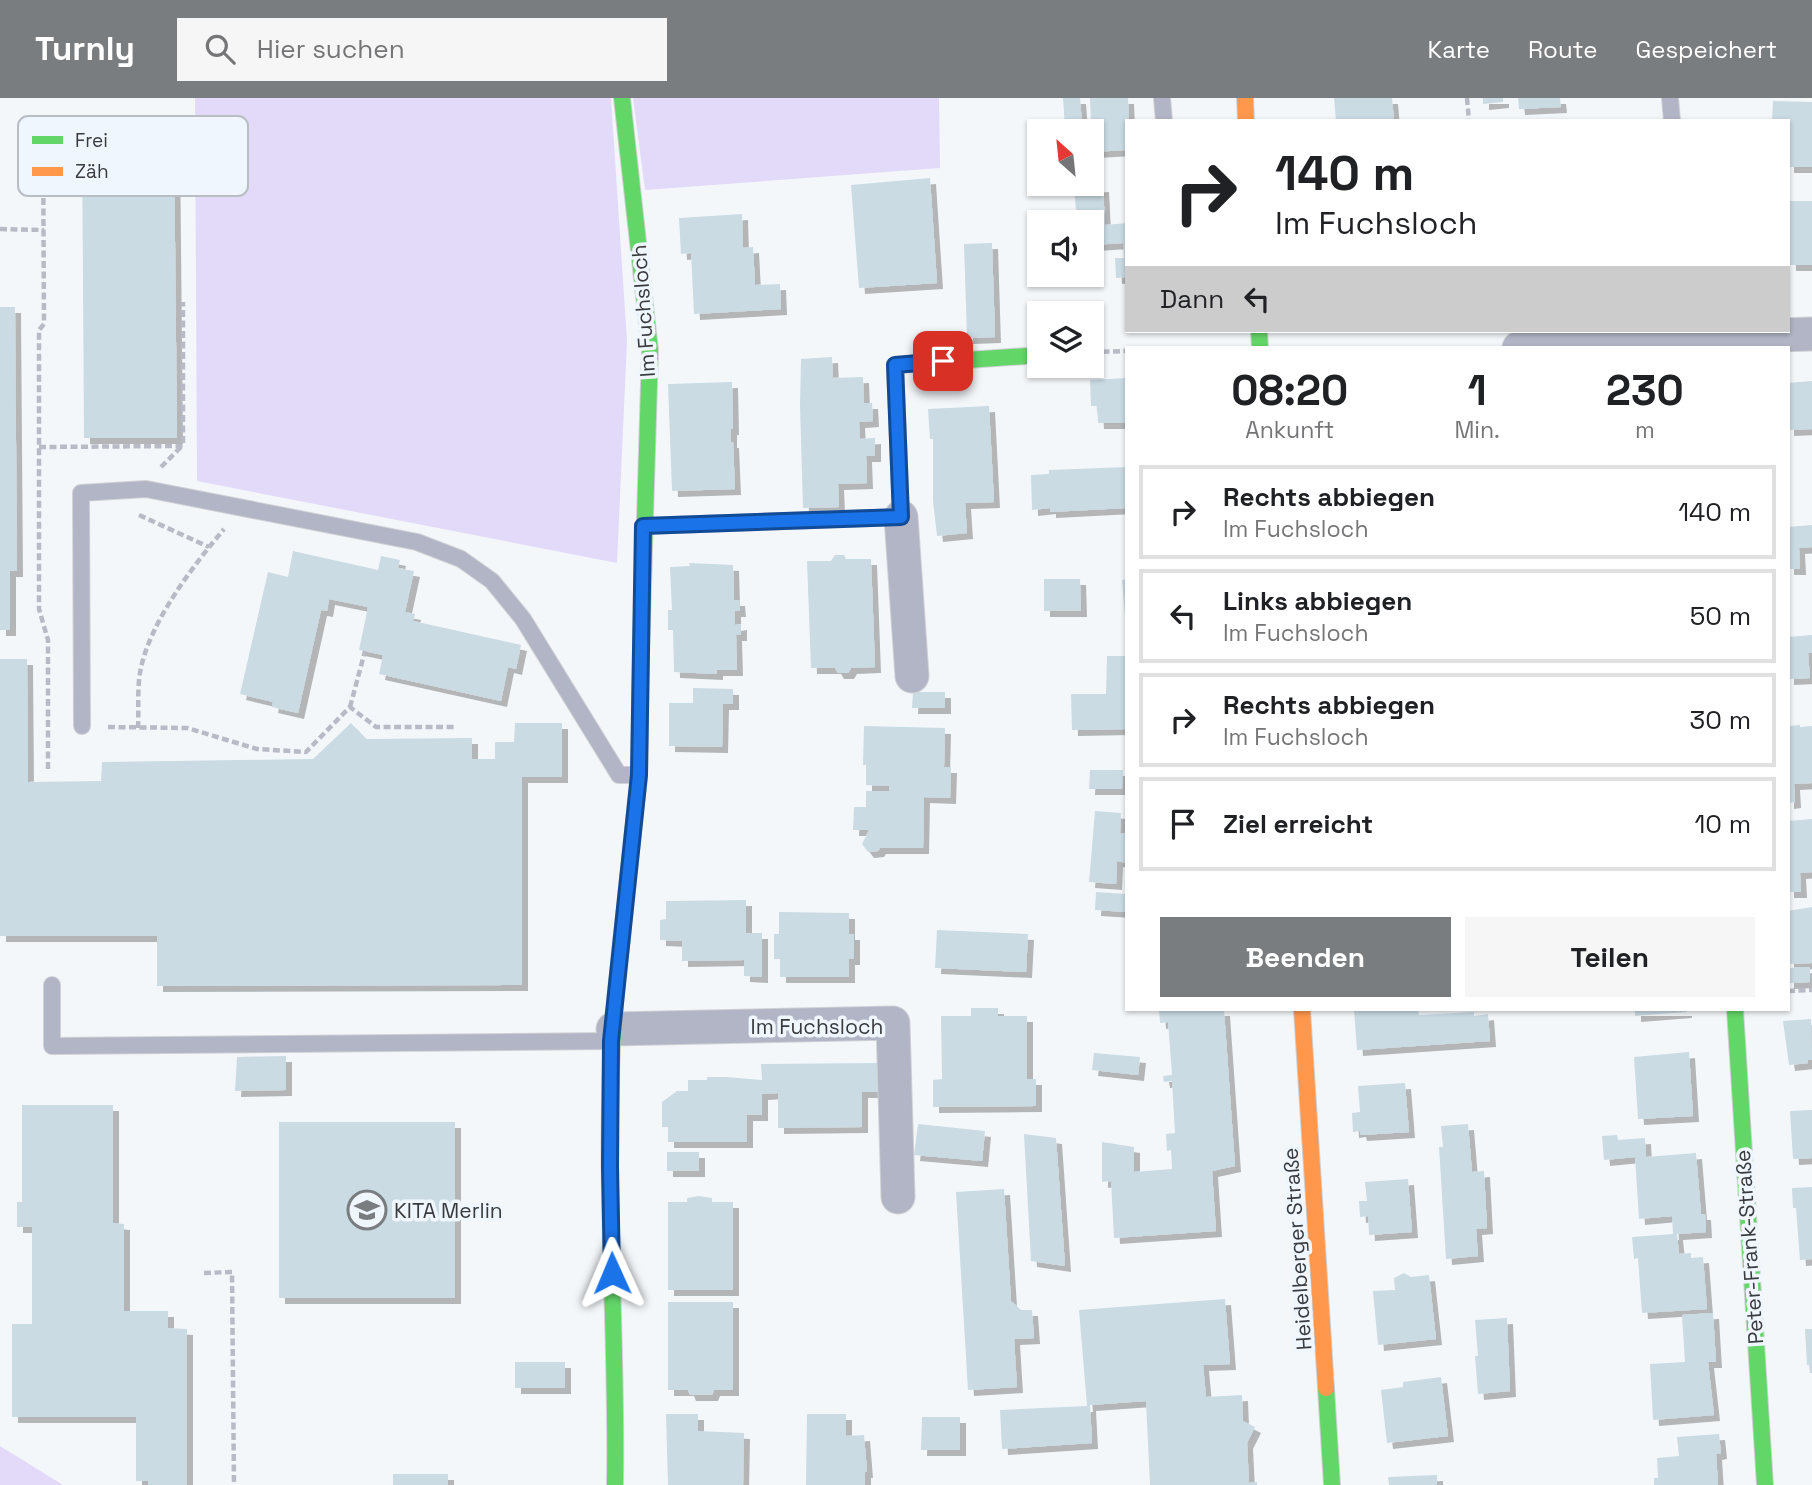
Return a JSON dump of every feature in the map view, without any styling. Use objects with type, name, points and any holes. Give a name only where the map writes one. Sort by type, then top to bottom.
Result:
[{"type":"street","name":"Im Fuchsloch","points":[[615,1485],[610,1166],[612,1035],[639,775],[643,526],[650,350],[622,98]]},
{"type":"street","points":[[1245,98],[1246,119]]},
{"type":"street","points":[[1556,346],[1812,334]]},
{"type":"street","points":[[912,676],[901,517],[895,365],[1027,356]]},
{"type":"street","points":[[643,526],[901,517]]},
{"type":"street","name":"Heidelberger Straße","points":[[1302,1011],[1332,1485]]},
{"type":"street","name":"Peter-Frank-Straße","points":[[1735,1011],[1765,1485]]},
{"type":"street","name":"Im Fuchsloch","points":[[612,1035],[893,1023],[898,1196]]},
{"type":"lane","points":[[1162,98],[1164,119]]},
{"type":"lane","points":[[1670,98],[1672,119]]},
{"type":"lane","points":[[82,726],[81,492],[146,489],[417,542],[461,559],[492,581],[523,619],[620,775],[639,775]]},
{"type":"lane","points":[[52,985],[52,1046],[612,1035]]},
{"type":"path","points":[[1467,98],[1469,119]]},
{"type":"path","points":[[44,196],[44,324],[39,330],[39,609],[48,640],[48,769]]},
{"type":"path","points":[[0,229],[44,230]]},
{"type":"path","points":[[39,447],[183,446],[183,302]]},
{"type":"path","points":[[1104,352],[1125,351]]},
{"type":"path","points":[[138,727],[140,672],[153,635],[209,547],[232,519],[246,509]]},
{"type":"path","points":[[48,726],[187,728],[257,749],[306,752],[350,707],[365,651]]},
{"type":"path","points":[[350,707],[376,727],[456,727]]},
{"type":"path","points":[[1790,991],[1812,990]]},
{"type":"path","points":[[204,1273],[232,1272],[234,1485]]},
{"type":"shaded area","points":[[195,98],[611,98],[627,341],[617,563],[197,481],[196,196],[248,196],[248,116],[195,116]]},
{"type":"shaded area","points":[[633,98],[939,98],[940,168],[645,190]]},
{"type":"shaded area","points":[[0,1446],[63,1485],[0,1485]]},
{"type":"building","points":[[1063,98],[1080,98],[1082,119],[1064,119]]},
{"type":"building","points":[[1090,98],[1128,98],[1129,119],[1125,119],[1125,150],[1104,151],[1104,119],[1091,119]]},
{"type":"building","points":[[1334,98],[1392,98],[1394,119],[1336,119]]},
{"type":"building","points":[[1483,98],[1503,98],[1503,102],[1483,104]]},
{"type":"building","points":[[1518,98],[1560,98],[1561,107],[1519,109]]},
{"type":"building","points":[[1773,101],[1812,102],[1812,167],[1790,167],[1790,119],[1772,119]]},
{"type":"building","points":[[930,178],[937,283],[859,288],[851,185]]},
{"type":"building","points":[[82,196],[175,196],[177,438],[84,438]]},
{"type":"building","points":[[1075,196],[1104,196],[1105,225],[1125,223],[1125,277],[1116,278],[1115,258],[1124,258],[1123,243],[1104,244],[1104,210],[1076,210]]},
{"type":"building","points":[[1790,201],[1812,201],[1812,265],[1790,265]]},
{"type":"building","points":[[742,214],[743,248],[753,247],[755,285],[780,284],[781,309],[694,314],[691,253],[681,254],[679,218]]},
{"type":"building","points":[[992,243],[995,337],[967,338],[964,244]]},
{"type":"building","points":[[0,307],[15,307],[17,571],[10,571],[10,630],[0,630]]},
{"type":"building","points":[[832,357],[833,378],[863,377],[864,403],[872,403],[873,421],[859,422],[860,439],[875,438],[875,456],[866,456],[867,483],[838,484],[839,507],[803,508],[801,359]]},
{"type":"building","points":[[1125,378],[1125,423],[1098,423],[1097,406],[1091,406],[1090,380]]},
{"type":"building","points":[[1812,381],[1812,429],[1790,430],[1790,383]]},
{"type":"building","points":[[732,382],[731,442],[735,489],[672,491],[668,384]]},
{"type":"building","points":[[989,406],[994,502],[965,503],[967,533],[937,536],[933,501],[933,439],[930,439],[928,409]]},
{"type":"building","points":[[1125,467],[1125,508],[1050,512],[1050,508],[1032,510],[1031,475],[1049,474],[1049,470]]},
{"type":"building","points":[[1812,525],[1812,547],[1799,548],[1800,569],[1790,569],[1790,527]]},
{"type":"building","points":[[293,551],[378,570],[381,556],[400,560],[398,568],[414,571],[405,612],[415,614],[413,621],[521,645],[516,669],[508,667],[501,701],[379,674],[383,655],[359,650],[368,607],[329,599],[327,611],[321,610],[298,713],[272,707],[273,702],[240,694],[268,572],[288,577]]},
{"type":"building","points":[[835,555],[844,555],[846,559],[871,559],[875,667],[851,668],[848,673],[838,673],[835,668],[811,668],[807,561],[831,561]]},
{"type":"building","points":[[689,563],[733,565],[734,600],[739,600],[740,611],[735,611],[735,625],[741,624],[741,635],[736,635],[737,670],[717,670],[717,674],[674,672],[673,630],[668,630],[668,610],[672,610],[670,567],[690,566]]},
{"type":"building","points":[[1044,579],[1080,579],[1081,611],[1044,611]]},
{"type":"building","points":[[1125,579],[1125,616],[1122,580]]},
{"type":"building","points":[[1812,635],[1812,653],[1808,653],[1810,678],[1790,679],[1790,637]]},
{"type":"building","points":[[1107,656],[1125,656],[1125,729],[1072,730],[1071,694],[1106,694]]},
{"type":"building","points":[[0,659],[27,659],[28,782],[101,781],[102,762],[313,759],[351,723],[366,739],[472,738],[472,759],[495,759],[495,742],[514,742],[515,723],[562,723],[562,777],[522,777],[522,985],[157,986],[157,936],[0,936]]},
{"type":"building","points":[[693,688],[733,689],[733,704],[723,704],[722,747],[669,746],[669,703],[693,703]]},
{"type":"building","points":[[913,692],[945,692],[945,708],[912,708]]},
{"type":"building","points":[[864,726],[945,728],[944,767],[951,767],[950,798],[924,797],[923,848],[880,848],[878,851],[868,852],[862,844],[869,830],[853,830],[854,807],[866,807],[866,791],[889,791],[889,786],[866,785],[866,765],[863,765]]},
{"type":"building","points":[[1790,726],[1812,726],[1812,783],[1794,784],[1795,802],[1790,803]]},
{"type":"building","points":[[1090,770],[1123,770],[1122,789],[1089,789]]},
{"type":"building","points":[[1095,811],[1121,813],[1120,833],[1125,833],[1125,863],[1117,861],[1116,884],[1089,882]]},
{"type":"building","points":[[1812,819],[1812,872],[1800,873],[1801,892],[1790,892],[1790,821]]},
{"type":"building","points":[[1096,892],[1125,894],[1125,912],[1095,910]]},
{"type":"building","points":[[746,900],[746,933],[762,933],[762,977],[744,976],[744,960],[682,961],[682,941],[660,940],[660,920],[666,919],[666,901]]},
{"type":"building","points":[[1812,907],[1812,963],[1790,964],[1790,911]]},
{"type":"building","points":[[779,912],[849,913],[849,934],[854,934],[854,959],[849,959],[849,977],[780,977],[780,959],[774,959],[774,934],[779,934]]},
{"type":"building","points":[[937,930],[1028,934],[1026,972],[935,968]]},
{"type":"building","points":[[1810,967],[1810,982],[1790,983],[1790,968]]},
{"type":"building","points":[[971,1008],[998,1008],[998,1016],[1027,1016],[1027,1079],[1036,1079],[1036,1106],[933,1107],[933,1080],[942,1079],[941,1016],[971,1016]]},
{"type":"building","points":[[1159,1011],[1224,1011],[1235,1166],[1212,1171],[1216,1231],[1114,1238],[1111,1181],[1102,1182],[1102,1142],[1134,1147],[1134,1172],[1172,1169],[1171,1150],[1167,1151],[1166,1134],[1175,1133],[1172,1081],[1164,1082],[1163,1076],[1172,1075],[1168,1022],[1160,1023]]},
{"type":"building","points":[[1354,1011],[1418,1011],[1419,1015],[1474,1012],[1474,1016],[1488,1014],[1490,1041],[1357,1050]]},
{"type":"building","points":[[1635,1011],[1686,1011],[1686,1012],[1635,1016]]},
{"type":"building","points":[[1811,1019],[1812,1060],[1789,1065],[1783,1021]]},
{"type":"building","points":[[1689,1052],[1693,1116],[1638,1119],[1634,1057]]},
{"type":"building","points":[[1094,1053],[1140,1057],[1138,1075],[1092,1070]]},
{"type":"building","points":[[286,1056],[286,1090],[235,1091],[237,1057]]},
{"type":"building","points":[[878,1063],[878,1092],[862,1092],[862,1127],[778,1128],[778,1093],[762,1094],[762,1115],[747,1115],[747,1142],[668,1142],[668,1127],[662,1127],[662,1102],[677,1091],[688,1091],[688,1080],[726,1077],[762,1080],[761,1064]]},
{"type":"building","points":[[1405,1083],[1409,1132],[1361,1135],[1360,1131],[1353,1132],[1352,1113],[1360,1112],[1358,1086]]},
{"type":"building","points":[[22,1105],[113,1105],[113,1223],[124,1224],[124,1311],[168,1311],[168,1328],[187,1329],[187,1485],[148,1485],[148,1481],[136,1481],[136,1417],[12,1417],[12,1324],[32,1324],[32,1227],[17,1227],[17,1202],[22,1202]]},
{"type":"building","points":[[1812,1110],[1812,1158],[1793,1159],[1790,1111]]},
{"type":"building","name":"KITA Merlin","points":[[279,1122],[455,1122],[455,1298],[279,1298]]},
{"type":"building","points":[[918,1124],[985,1131],[982,1161],[914,1155]]},
{"type":"building","points":[[1468,1124],[1472,1172],[1484,1171],[1487,1228],[1476,1229],[1478,1256],[1446,1259],[1439,1147],[1443,1147],[1441,1126]]},
{"type":"building","points":[[1024,1134],[1056,1138],[1065,1266],[1031,1261]]},
{"type":"building","points":[[1617,1135],[1618,1140],[1645,1138],[1646,1157],[1696,1153],[1701,1214],[1705,1214],[1706,1232],[1677,1234],[1679,1254],[1691,1253],[1691,1258],[1703,1257],[1707,1309],[1642,1313],[1638,1258],[1634,1259],[1632,1237],[1673,1234],[1672,1216],[1639,1219],[1635,1157],[1604,1160],[1602,1136]]},
{"type":"building","points":[[667,1152],[699,1152],[699,1171],[667,1171]]},
{"type":"building","points":[[1408,1179],[1412,1232],[1369,1235],[1368,1216],[1360,1217],[1359,1201],[1367,1201],[1365,1182]]},
{"type":"building","points":[[1812,1187],[1812,1259],[1800,1260],[1792,1188]]},
{"type":"building","points":[[1004,1189],[1011,1301],[1021,1310],[1032,1310],[1034,1338],[1014,1339],[1017,1387],[968,1390],[956,1192]]},
{"type":"building","points":[[687,1198],[712,1198],[712,1202],[733,1202],[733,1290],[668,1290],[668,1202],[687,1202]]},
{"type":"building","points":[[1404,1273],[1411,1277],[1429,1275],[1436,1339],[1378,1345],[1373,1291],[1395,1290],[1394,1278]]},
{"type":"building","points":[[1225,1299],[1230,1364],[1203,1365],[1206,1397],[1242,1395],[1243,1421],[1255,1427],[1247,1443],[1249,1483],[1257,1482],[1257,1485],[1150,1485],[1146,1401],[1090,1405],[1092,1443],[1002,1449],[1000,1410],[1087,1406],[1079,1310]]},
{"type":"building","points":[[668,1302],[733,1302],[733,1390],[714,1390],[712,1395],[690,1395],[688,1390],[668,1390]]},
{"type":"building","points":[[1713,1313],[1716,1362],[1708,1362],[1714,1415],[1653,1420],[1650,1364],[1685,1362],[1682,1315]]},
{"type":"building","points":[[1507,1318],[1510,1391],[1478,1394],[1475,1320]]},
{"type":"building","points":[[1805,1329],[1812,1329],[1812,1373],[1807,1365]]},
{"type":"building","points":[[515,1362],[565,1362],[565,1388],[515,1388]]},
{"type":"building","points":[[1441,1377],[1448,1436],[1387,1443],[1381,1390],[1403,1387],[1403,1382]]},
{"type":"building","points":[[666,1414],[698,1414],[698,1431],[744,1433],[743,1485],[668,1485]]},
{"type":"building","points":[[807,1414],[846,1414],[846,1436],[864,1435],[867,1472],[865,1485],[806,1485]]},
{"type":"building","points":[[922,1417],[960,1417],[960,1450],[921,1450]]},
{"type":"building","points":[[1719,1434],[1721,1453],[1716,1454],[1718,1485],[1654,1485],[1654,1478],[1658,1478],[1657,1458],[1679,1456],[1677,1437]]},
{"type":"building","points":[[393,1474],[448,1474],[448,1485],[393,1485]]},
{"type":"building","points":[[1437,1475],[1437,1485],[1389,1485],[1388,1477]]},
{"type":"traffic: fast","points":[[622,98],[650,350],[641,652]]},
{"type":"traffic: fast","points":[[1259,333],[1260,346]]},
{"type":"traffic: fast","points":[[896,389],[895,365],[1027,356]]},
{"type":"traffic: fast","points":[[615,1485],[610,1108],[617,982]]},
{"type":"traffic: fast","points":[[1735,1011],[1765,1485]]},
{"type":"traffic: fast","points":[[1326,1388],[1332,1485]]},
{"type":"traffic: slow","points":[[1245,98],[1246,119]]},
{"type":"traffic: slow","points":[[643,526],[901,517],[896,389]]},
{"type":"traffic: slow","points":[[617,982],[639,775],[641,652]]},
{"type":"traffic: slow","points":[[1302,1011],[1326,1388]]},
{"type":"place","name":"KITA Merlin","points":[[367,1210]]},
{"type":"route","points":[[612,1273],[611,1041],[639,775],[643,526],[901,517],[895,365],[943,361]]}]
